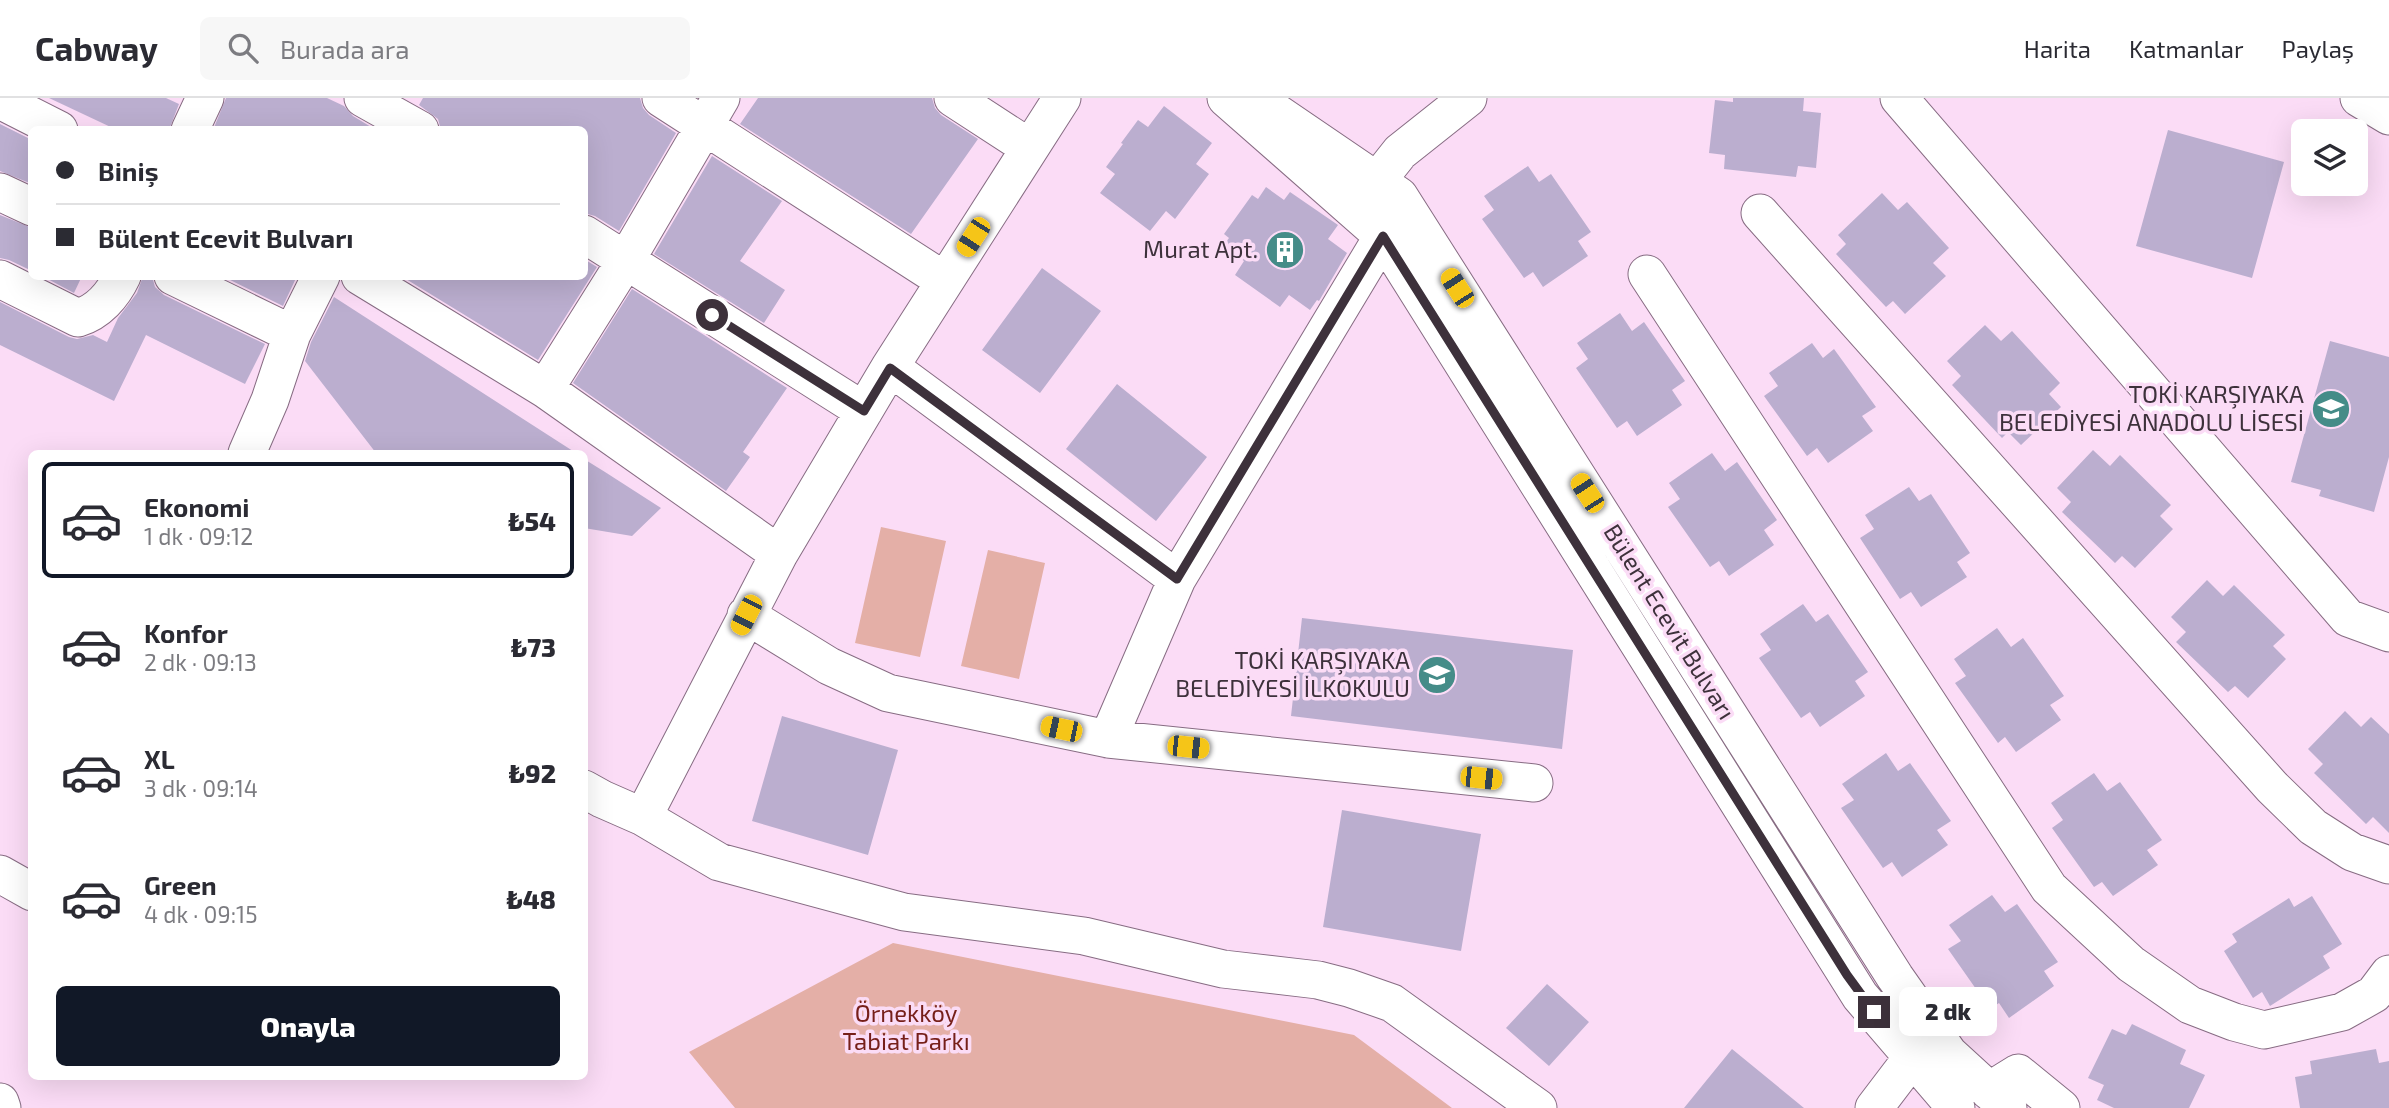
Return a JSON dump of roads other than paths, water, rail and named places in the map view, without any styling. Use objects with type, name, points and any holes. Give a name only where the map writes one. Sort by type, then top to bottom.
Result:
[{"type":"street","points":[[192,126],[205,98]]},
{"type":"street","points":[[363,98],[407,119]]},
{"type":"street","points":[[661,98],[713,111],[945,281]]},
{"type":"street","points":[[953,98],[1030,148]]},
{"type":"street","points":[[643,817],[779,554],[890,368],[1062,98]]},
{"type":"street","name":"Bülent Ecevit Bulvarı","points":[[1226,98],[1383,236],[1860,996],[1956,1108]]},
{"type":"street","name":"Bülent Ecevit Bulvarı","points":[[1255,98],[1399,196],[1895,977],[1949,1054],[1998,1099]]},
{"type":"street","points":[[1108,739],[1177,579],[1383,236],[1377,181],[1400,152],[1468,98]]},
{"type":"street","points":[[1899,98],[2347,618],[2389,633]]},
{"type":"street","points":[[2359,98],[2389,116]]},
{"type":"street","points":[[0,100],[50,126]]},
{"type":"street","points":[[545,389],[626,260],[713,111]]},
{"type":"street","points":[[0,192],[28,205]]},
{"type":"street","points":[[1759,214],[2272,787],[2312,827],[2352,852],[2389,865]]},
{"type":"street","points":[[588,236],[864,411]]},
{"type":"street","points":[[1647,274],[2049,888],[2131,964],[2190,1005],[2264,1030],[2342,1012],[2374,994],[2389,974]]},
{"type":"street","points":[[0,279],[78,318],[93,311],[114,292],[119,280]]},
{"type":"street","points":[[181,280],[292,334]]},
{"type":"street","points":[[248,450],[270,400],[292,334],[318,280]]},
{"type":"street","points":[[367,280],[545,389],[779,554]]},
{"type":"street","points":[[890,368],[1177,579]]},
{"type":"street","points":[[746,615],[829,666],[888,693],[1108,739],[1534,783]]},
{"type":"street","points":[[588,791],[643,817],[719,862],[904,912],[1084,936],[1223,969],[1318,980],[1349,988],[1392,1003],[1538,1108]]},
{"type":"street","points":[[0,874],[28,890]]},
{"type":"street","points":[[1874,1108],[1912,1058]]},
{"type":"street","points":[[1998,1099],[2018,1073],[2061,1108]]},
{"type":"street","points":[[0,1102],[2,1108]]},
{"type":"place","name":"Murat Apt.","points":[[1285,250]]},
{"type":"place","name":"TOKİ KARŞIYAKA BELEDİYESİ ANADOLU LİSESİ","points":[[2331,409]]},
{"type":"place","name":"TOKİ KARŞIYAKA BELEDİYESİ İLKOKULU","points":[[1437,675]]},
{"type":"park label","name":"Örnekköy Tabiat Parkı","points":[[906,1028]]}]
